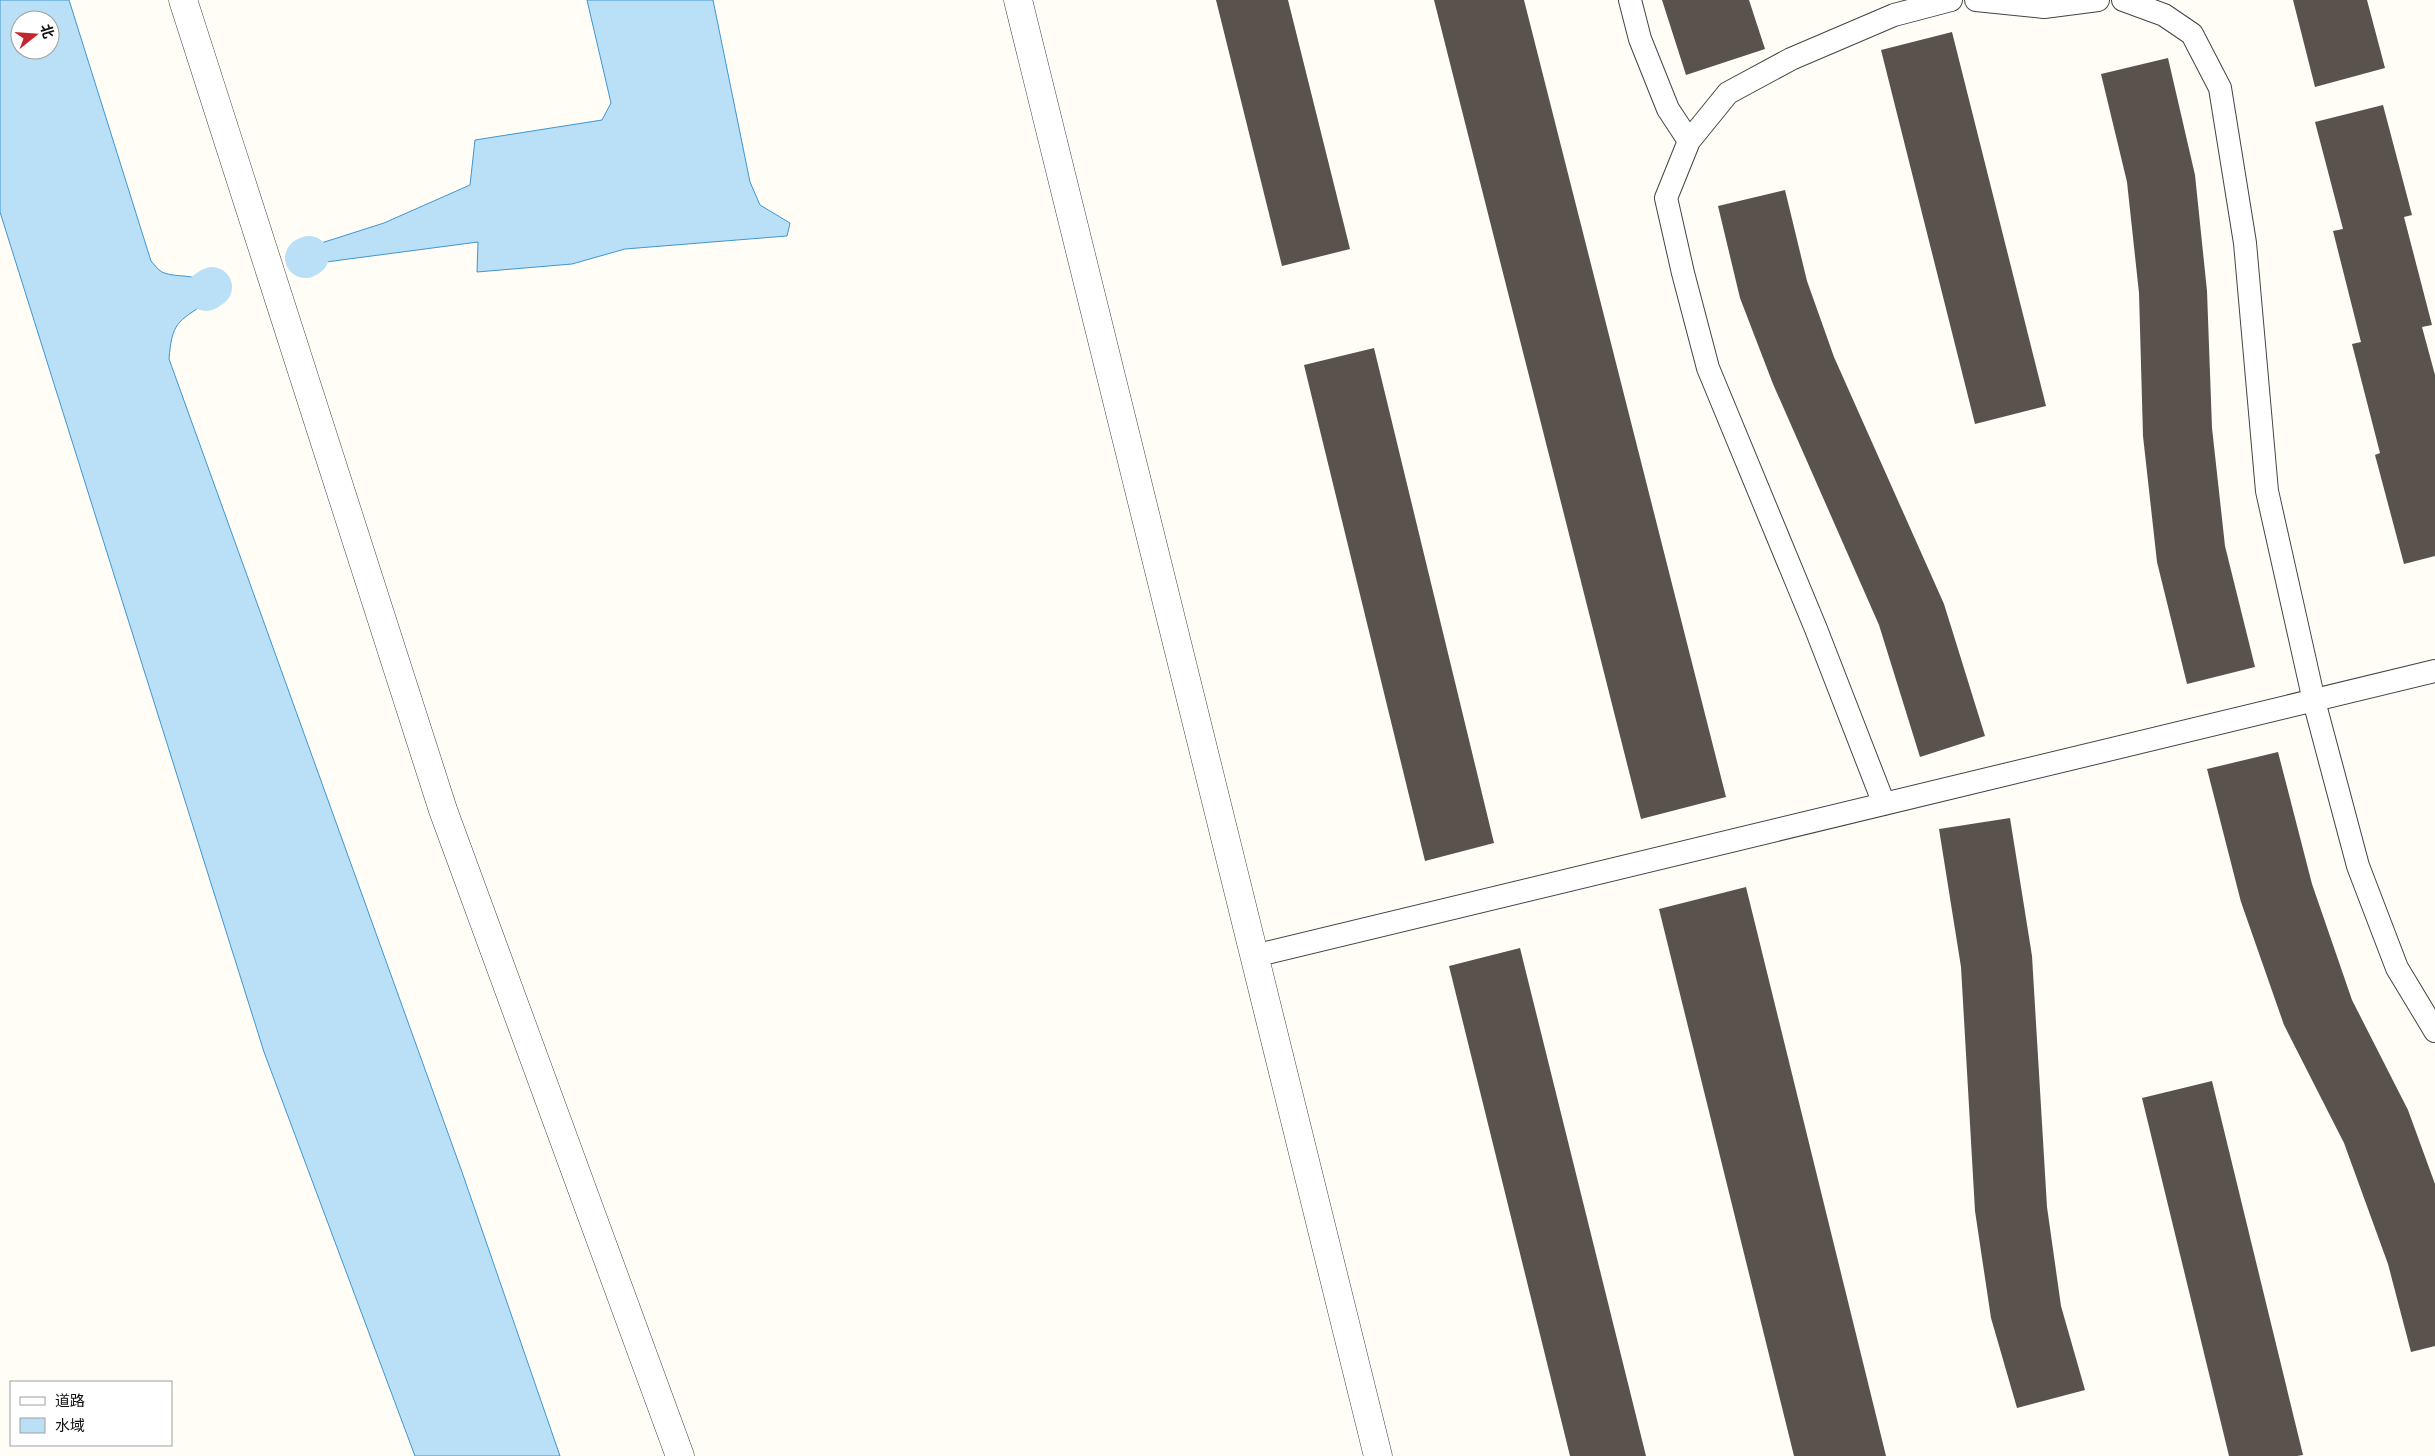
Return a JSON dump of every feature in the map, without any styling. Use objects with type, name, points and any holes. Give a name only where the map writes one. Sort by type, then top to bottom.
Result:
[{"type":"street","points":[[183,0],[443,810],[680,1456]]},
{"type":"street","points":[[1018,0],[1378,1456]]},
{"type":"lane","points":[[1630,0],[1640,39],[1668,109],[1689,141]]},
{"type":"lane","points":[[1884,804],[1816,629],[1708,368],[1666,198],[1689,141],[1728,93],[1790,60],[1894,15],[1951,0]]},
{"type":"lane","points":[[1976,0],[2044,7],[2098,0]]},
{"type":"lane","points":[[2122,0],[2164,15],[2192,34],[2220,88],[2245,243],[2267,490],[2314,701],[2358,866],[2397,968],[2435,1031]]},
{"type":"lane","points":[[1254,956],[2435,671]]},
{"type":"water","points":[[0,0],[69,0],[151,261],[162,272],[193,277],[204,284],[206,303],[182,320],[174,330],[169,359],[462,1172],[560,1456],[415,1456],[264,1052],[0,212]]},
{"type":"water","points":[[587,0],[713,0],[750,182],[760,205],[790,223],[787,236],[625,249],[572,264],[477,272],[478,242],[326,262],[316,263],[310,259],[309,250],[315,245],[384,223],[470,185],[475,140],[602,120],[611,103]]},
{"type":"building","points":[[1216,0],[1288,0],[1350,249],[1282,266]]},
{"type":"building","points":[[1434,0],[1524,0],[1726,797],[1641,819]]},
{"type":"building","points":[[1662,0],[1749,0],[1765,49],[1686,75]]},
{"type":"building","points":[[2293,0],[2367,0],[2385,68],[2315,87]]},
{"type":"building","points":[[1952,32],[2046,406],[1975,424],[1881,50]]},
{"type":"building","points":[[2168,58],[2195,175],[2207,291],[2212,428],[2225,546],[2255,667],[2187,684],[2157,562],[2143,436],[2139,293],[2127,182],[2101,74]]},
{"type":"building","points":[[2383,105],[2412,215],[2404,217],[2432,325],[2422,327],[2435,375],[2435,556],[2404,564],[2375,455],[2380,453],[2352,344],[2361,342],[2333,231],[2343,229],[2315,122]]},
{"type":"building","points":[[1785,190],[1807,281],[1834,357],[1944,604],[1985,736],[1920,757],[1879,625],[1773,384],[1740,298],[1718,206]]},
{"type":"building","points":[[1374,348],[1494,843],[1425,861],[1304,365]]},
{"type":"building","points":[[2278,752],[2312,884],[2352,1000],[2408,1110],[2435,1184],[2435,1346],[2411,1352],[2388,1264],[2344,1143],[2284,1025],[2241,902],[2207,769]]},
{"type":"building","points":[[2010,818],[2032,956],[2047,1207],[2061,1306],[2085,1390],[2017,1408],[1991,1318],[1975,1211],[1961,967],[1939,829]]},
{"type":"building","points":[[1746,887],[1886,1456],[1794,1456],[1659,909]]},
{"type":"building","points":[[1520,948],[1646,1456],[1570,1456],[1449,966]]},
{"type":"building","points":[[2212,1081],[2303,1455],[2229,1456],[2142,1098]]},
{"type":"waterway","points":[[305,258],[309,256]]},
{"type":"waterway","points":[[206,291],[212,287]]}]
